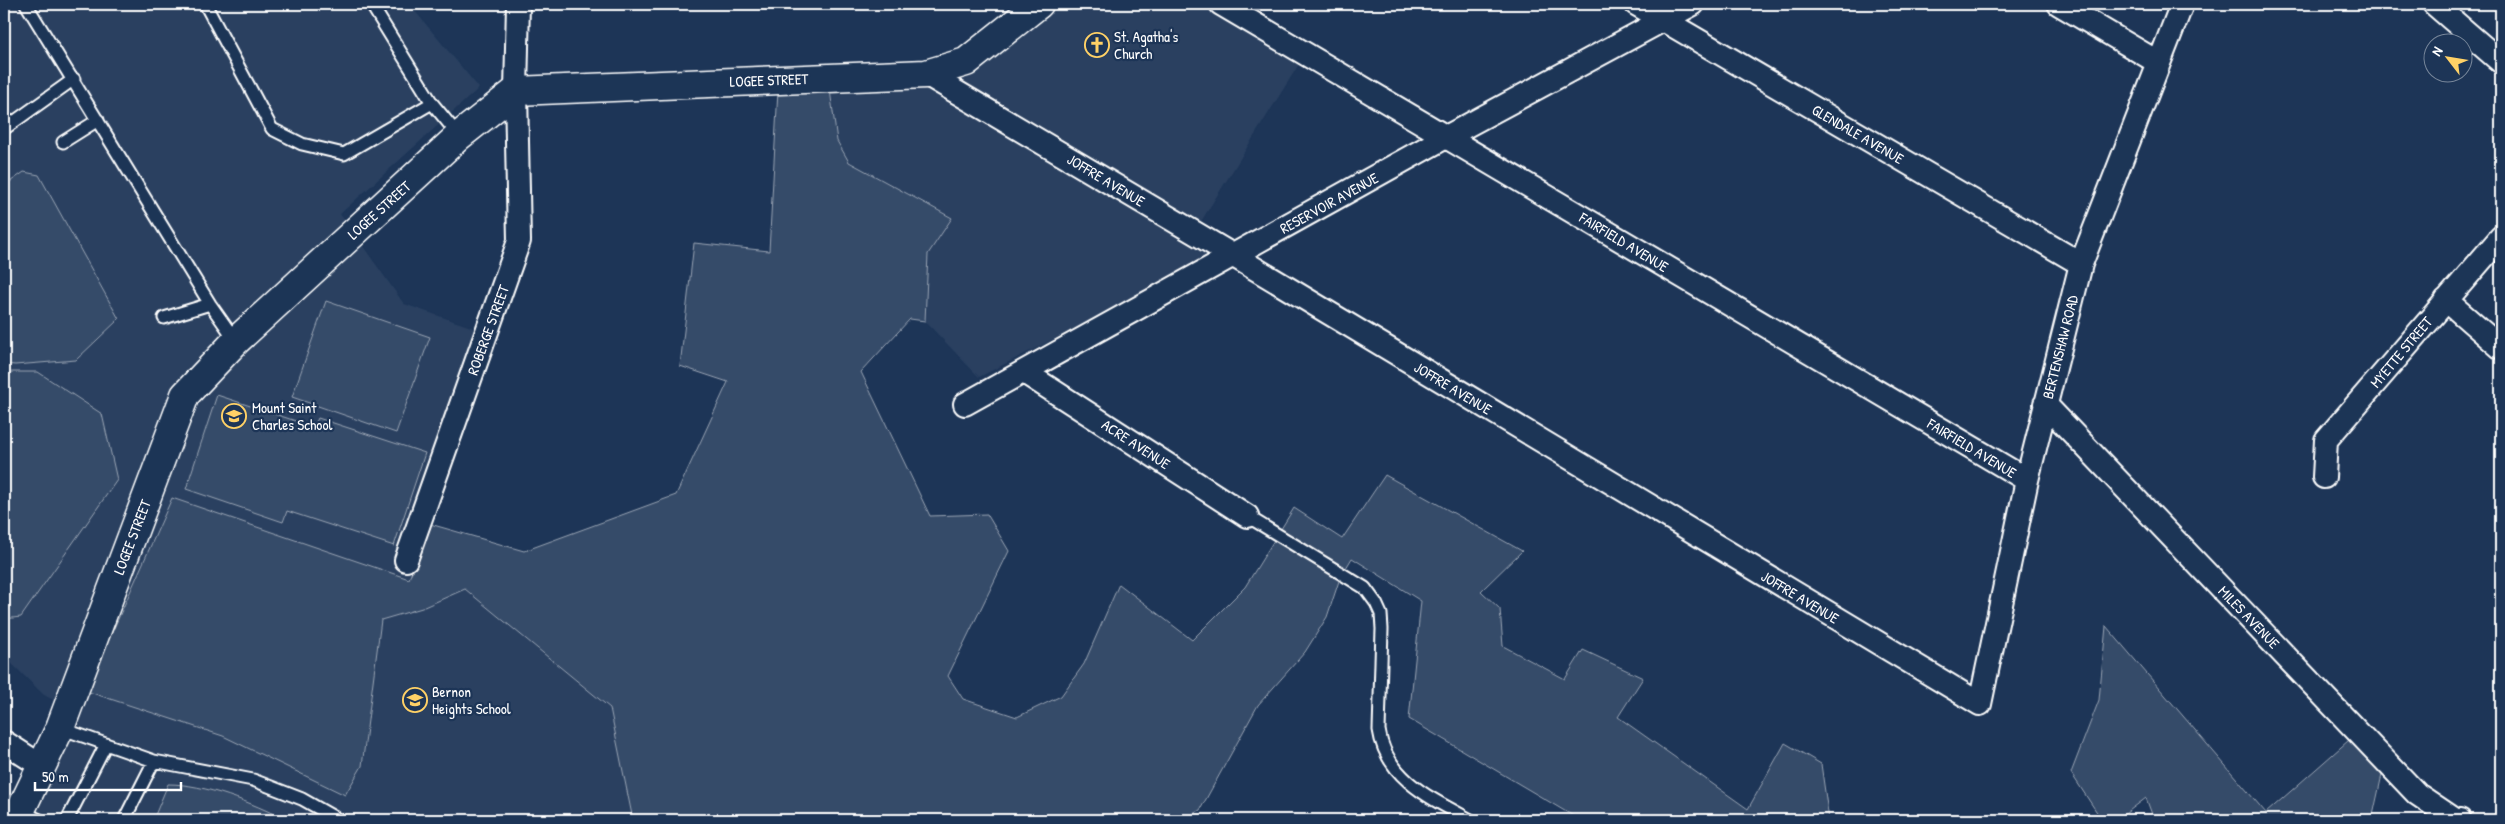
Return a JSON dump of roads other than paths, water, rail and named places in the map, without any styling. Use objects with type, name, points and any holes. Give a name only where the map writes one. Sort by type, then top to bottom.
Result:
[{"type":"street","name":"ROBERGE STREET","points":[[406,560],[519,241],[516,91],[518,4]]},
{"type":"street","name":"LOGEE STREET","points":[[25,817],[185,395],[236,340],[459,136],[516,91],[926,74],[966,62],[1039,4]]},
{"type":"street","name":"FAIRFIELD AVENUE","points":[[1221,4],[2027,480]]},
{"type":"street","name":"GLENDALE AVENUE","points":[[1636,4],[2081,264]]},
{"type":"street","name":"RESERVOIR AVENUE","points":[[965,404],[1234,256],[1446,136],[1693,4]]},
{"type":"street","points":[[2059,4],[2159,63]]},
{"type":"street","name":"BERTENSHAW ROAD","points":[[1980,704],[2027,480],[2081,264],[2182,4]]},
{"type":"street","points":[[2434,4],[2501,62]]},
{"type":"street","name":"JOFFRE AVENUE","points":[[926,74],[1234,256],[1980,704]]},
{"type":"street","name":"MYETTE STREET","points":[[2324,477],[2326,440],[2501,237]]},
{"type":"street","points":[[2446,300],[2501,348]]},
{"type":"street","name":"ACRE AVENUE","points":[[1024,372],[1247,516]]},
{"type":"street","name":"MILES AVENUE","points":[[2045,404],[2417,794],[2454,819],[2460,820]]},
{"type":"street","points":[[4,742],[43,767]]},
{"type":"lane","points":[[26,4],[74,79],[210,304],[236,340]]},
{"type":"lane","points":[[205,4],[272,128],[302,144],[344,154],[432,103]]},
{"type":"lane","points":[[371,4],[432,103],[459,136]]},
{"type":"lane","points":[[4,129],[74,79]]},
{"type":"lane","points":[[63,142],[98,120]]},
{"type":"lane","points":[[164,318],[210,304]]},
{"type":"lane","points":[[1247,516],[1365,588],[1381,614],[1379,721],[1381,747],[1402,778],[1431,798],[1471,820]]},
{"type":"lane","points":[[60,728],[154,761],[253,780],[302,799],[339,820]]},
{"type":"lane","points":[[67,820],[106,744]]},
{"type":"lane","points":[[124,820],[154,761]]},
{"type":"place","name":"St. Agatha's Church","points":[[1097,45]]},
{"type":"place","name":"Mount Saint Charles School","points":[[234,416]]},
{"type":"place","name":"Bernon Heights School","points":[[415,700]]}]
